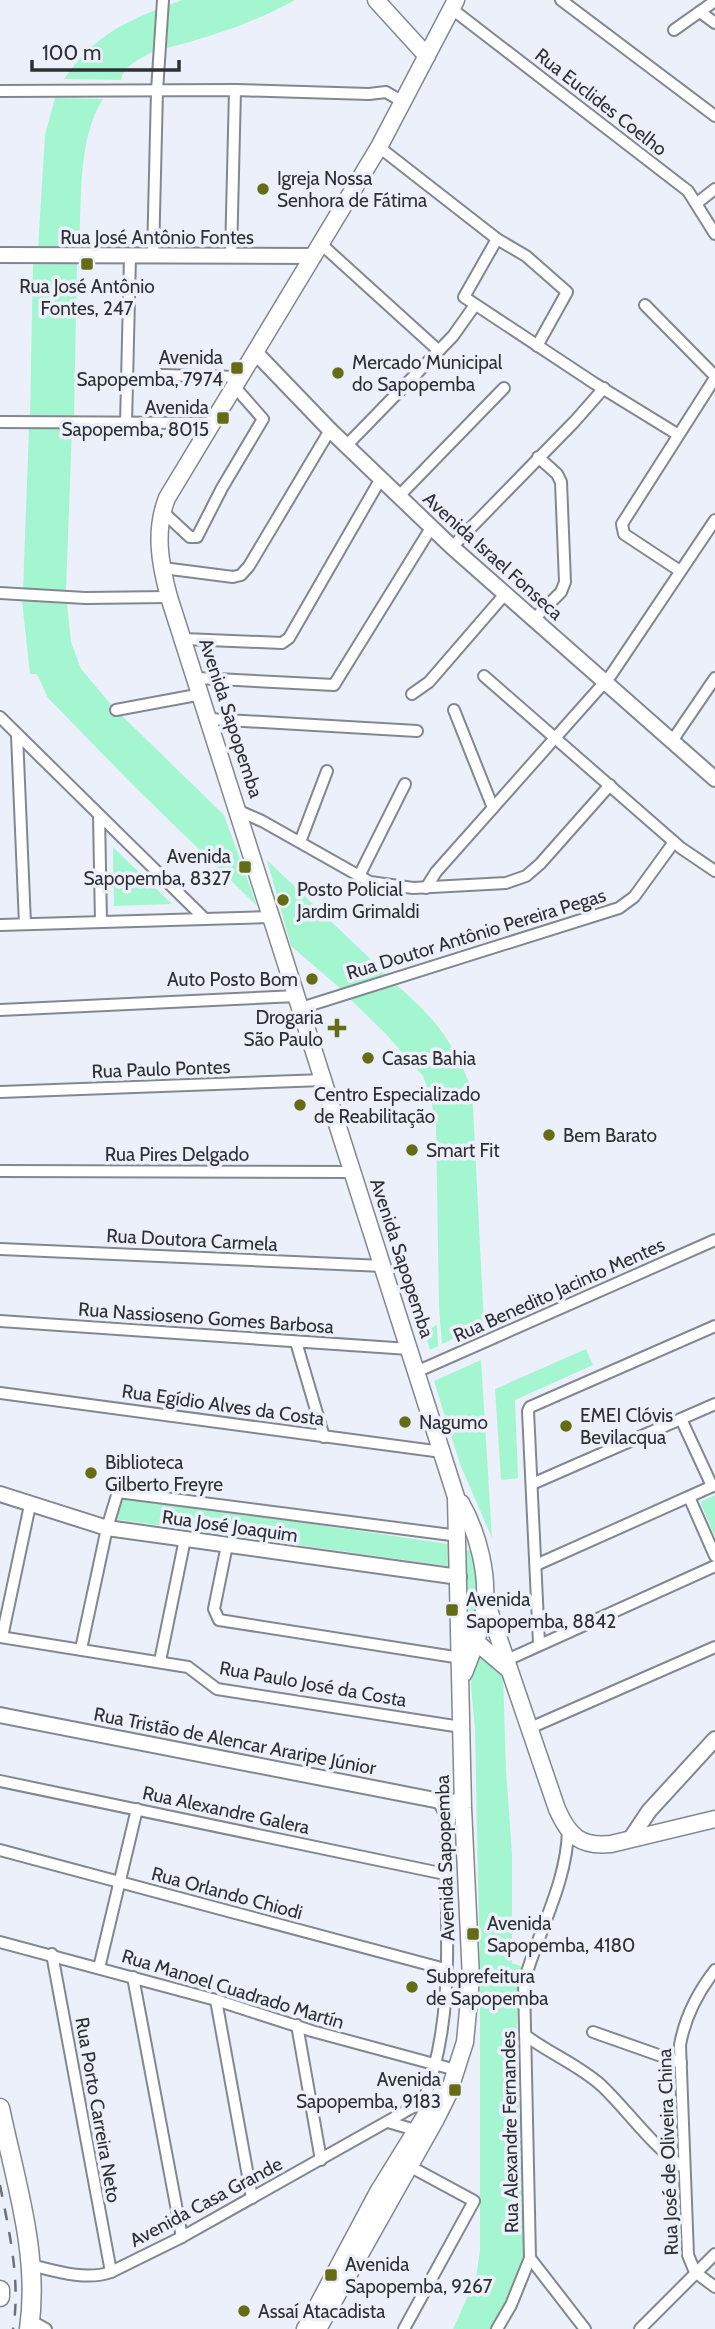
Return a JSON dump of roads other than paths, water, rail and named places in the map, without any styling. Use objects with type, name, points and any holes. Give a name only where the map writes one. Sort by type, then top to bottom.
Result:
[{"type":"main road","points":[[376,0],[427,56]]},
{"type":"main road","name":"Avenida Sapopemba","points":[[305,2329],[378,2192],[448,2095],[464,2042],[471,1979],[453,1826],[463,1805],[456,1497],[169,597],[159,541],[162,511],[379,146],[454,4]]},
{"type":"main road","name":"Avenida Sapopemba","points":[[456,1497],[463,1505],[482,1558],[485,1598],[481,1622],[461,1678]]},
{"type":"main road","points":[[458,1541],[469,1545],[482,1558]]},
{"type":"main road","points":[[485,1598],[557,1809],[574,1841],[596,1845],[611,1844],[715,1818]]},
{"type":"main road","points":[[460,1617],[463,1627],[474,1641],[508,1665]]},
{"type":"main road","name":"Avenida Sapopemba","points":[[318,2329],[411,2166],[431,2096],[455,2073]]},
{"type":"main road","points":[[0,2108],[31,2264],[35,2326]]},
{"type":"main road","points":[[360,2256],[382,2202],[378,2192]]},
{"type":"main road","points":[[0,2290],[0,2297]]},
{"type":"street","points":[[153,256],[157,91],[163,0]]},
{"type":"street","points":[[561,0],[715,116]]},
{"type":"street","points":[[674,30],[715,1]]},
{"type":"street","name":"Rua Euclides Coelho","points":[[454,4],[688,191],[715,234]]},
{"type":"street","points":[[700,12],[715,23]]},
{"type":"street","points":[[231,256],[235,90]]},
{"type":"street","points":[[0,91],[386,92],[403,102]]},
{"type":"street","points":[[379,146],[497,239],[526,256],[567,292],[537,346]]},
{"type":"street","points":[[697,203],[715,189]]},
{"type":"street","points":[[497,239],[464,297],[677,434]]},
{"type":"street","points":[[317,250],[439,351]]},
{"type":"street","name":"Rua José Antônio Fontes","points":[[0,255],[231,256],[317,250]]},
{"type":"street","points":[[126,424],[130,256]]},
{"type":"street","points":[[346,446],[453,336],[475,304]]},
{"type":"street","points":[[645,305],[715,377],[622,524],[624,534],[680,571]]},
{"type":"street","name":"Avenida Israel Fonseca","points":[[255,352],[330,430],[431,528],[715,779]]},
{"type":"street","points":[[160,375],[237,381],[263,419],[222,488],[197,537],[190,537],[162,511]]},
{"type":"street","points":[[398,497],[504,388]]},
{"type":"street","points":[[452,547],[604,388]]},
{"type":"street","points":[[0,422],[212,423]]},
{"type":"street","points":[[163,568],[233,577],[241,575],[249,566],[330,430]]},
{"type":"street","points":[[534,619],[561,592],[565,582],[561,482],[557,474],[538,457]]},
{"type":"street","points":[[184,639],[282,643],[289,638],[380,480]]},
{"type":"street","points":[[426,888],[436,872],[620,662],[715,520]]},
{"type":"street","points":[[197,678],[334,685],[431,528]]},
{"type":"street","points":[[0,593],[85,598],[169,597]]},
{"type":"street","points":[[412,694],[429,682],[505,594]]},
{"type":"street","points":[[484,676],[674,842],[715,871]]},
{"type":"street","points":[[673,741],[715,678]]},
{"type":"street","points":[[116,710],[202,694]]},
{"type":"street","points":[[453,710],[493,808]]},
{"type":"street","points":[[0,717],[205,919]]},
{"type":"street","points":[[210,719],[417,731]]},
{"type":"street","points":[[17,735],[24,925]]},
{"type":"street","points":[[300,842],[327,771]]},
{"type":"street","points":[[359,876],[405,784]]},
{"type":"street","points":[[239,811],[370,882],[384,886],[426,888],[506,883],[517,881],[540,864],[610,785]]},
{"type":"street","points":[[99,815],[101,922]]},
{"type":"street","name":"Rua Doutor Antônio Pereira Pegas","points":[[0,1010],[299,1002],[619,908],[634,897],[674,842]]},
{"type":"street","points":[[0,925],[272,917]]},
{"type":"street","name":"Rua Paulo Pontes","points":[[0,1092],[324,1080]]},
{"type":"street","name":"Rua Pires Delgado","points":[[0,1171],[353,1172]]},
{"type":"street","name":"Rua Benedito Jacinto Mentes","points":[[416,1372],[715,1240]]},
{"type":"street","name":"Rua Doutora Carmela","points":[[0,1249],[383,1266]]},
{"type":"street","name":"Rua Nassioseno Gomes Barbosa","points":[[0,1321],[409,1349]]},
{"type":"street","points":[[540,1643],[528,1412],[530,1407],[715,1326]]},
{"type":"street","points":[[296,1342],[324,1437]]},
{"type":"street","name":"Rua Egídio Alves da Costa","points":[[0,1393],[442,1452]]},
{"type":"street","points":[[532,1484],[715,1405]]},
{"type":"street","points":[[536,1565],[714,1486],[681,1419]]},
{"type":"street","points":[[81,1649],[107,1528],[116,1494],[120,1492],[458,1541]]},
{"type":"street","name":"Rua José Joaquim","points":[[0,1494],[107,1528],[459,1577]]},
{"type":"street","points":[[689,1497],[715,1556]]},
{"type":"street","points":[[1,1637],[30,1505]]},
{"type":"street","points":[[160,1661],[185,1539]]},
{"type":"street","points":[[227,1545],[214,1609],[219,1619],[461,1658]]},
{"type":"street","points":[[508,1665],[540,1643],[715,1566]]},
{"type":"street","name":"Rua Paulo José da Costa","points":[[1,1637],[188,1667],[217,1689],[461,1727]]},
{"type":"street","points":[[530,1728],[715,1647]]},
{"type":"street","name":"Rua Tristão de Alencar Araripe Júnior","points":[[0,1715],[463,1805]]},
{"type":"street","points":[[631,1838],[649,1811],[715,1739]]},
{"type":"street","name":"Rua Alexandre Galera","points":[[0,1782],[445,1874]]},
{"type":"street","points":[[431,2096],[444,2010],[445,1874],[453,1826],[440,1801]]},
{"type":"street","points":[[99,1968],[137,1809]]},
{"type":"street","name":"Rua Alexandre Fernandes","points":[[497,2329],[511,2305],[530,2258],[524,1982],[574,1841]]},
{"type":"street","name":"Rua Orlando Chiodi","points":[[0,1850],[445,1969]]},
{"type":"street","name":"Rua Manoel Cuadrado Martín","points":[[0,1942],[216,2000],[455,2073]]},
{"type":"street","name":"Rua Porto Carreira Neto","points":[[52,1954],[111,2272]]},
{"type":"street","name":"Rua José de Oliveira China","points":[[715,1970],[687,2016],[680,2045],[688,2255],[695,2272],[715,2287]]},
{"type":"street","points":[[134,1977],[181,2237]]},
{"type":"street","points":[[216,2000],[252,2198]]},
{"type":"street","points":[[297,2025],[321,2160]]},
{"type":"street","points":[[593,2032],[681,2063]]},
{"type":"street","points":[[525,2035],[537,2045],[576,2066],[602,2086],[659,2148],[683,2167]]},
{"type":"street","name":"Avenida Casa Grande","points":[[31,2264],[84,2275],[99,2276],[111,2272],[252,2198],[431,2096]]},
{"type":"street","points":[[388,2122],[422,2132]]},
{"type":"street","points":[[404,2329],[474,2201],[411,2166]]},
{"type":"street","points":[[640,2329],[715,2254]]},
{"type":"street","points":[[530,2258],[585,2329]]},
{"type":"railway","points":[[0,2185],[15,2274],[13,2329]]},
{"type":"place","name":"Igreja Nossa Senhora de Fátima","points":[[263,189]]},
{"type":"place","name":"Rua José Antônio Fontes, 247","points":[[87,264]]},
{"type":"place","name":"Avenida Sapopemba, 7974","points":[[237,368]]},
{"type":"place","name":"Mercado Municipal do Sapopemba","points":[[338,373]]},
{"type":"place","name":"Avenida Sapopemba, 8015","points":[[223,418]]},
{"type":"place","name":"Avenida Sapopemba, 8327","points":[[245,867]]},
{"type":"place","name":"Posto Policial Jardim Grimaldi","points":[[283,900]]},
{"type":"place","name":"Auto Posto Bom","points":[[312,979]]},
{"type":"place","name":"Drogaria São Paulo","points":[[337,1028]]},
{"type":"place","name":"Casas Bahia","points":[[368,1058]]},
{"type":"place","name":"Centro Especializado de Reabilitação","points":[[300,1105]]},
{"type":"place","name":"Bem Barato","points":[[549,1135]]},
{"type":"place","name":"Smart Fit","points":[[412,1150]]},
{"type":"place","name":"Nagumo","points":[[405,1422]]},
{"type":"place","name":"EMEI Clóvis Bevilacqua","points":[[566,1426]]},
{"type":"place","name":"Biblioteca Gilberto Freyre","points":[[91,1473]]},
{"type":"place","name":"Avenida Sapopemba, 8842","points":[[452,1610]]},
{"type":"place","name":"Avenida Sapopemba, 4180","points":[[473,1934]]},
{"type":"place","name":"Subprefeitura de Sapopemba","points":[[412,1987]]},
{"type":"place","name":"Avenida Sapopemba, 9183","points":[[455,2090]]},
{"type":"place","name":"Avenida Sapopemba, 9267","points":[[331,2275]]},
{"type":"place","name":"Assaí Atacadista","points":[[244,2311]]}]
